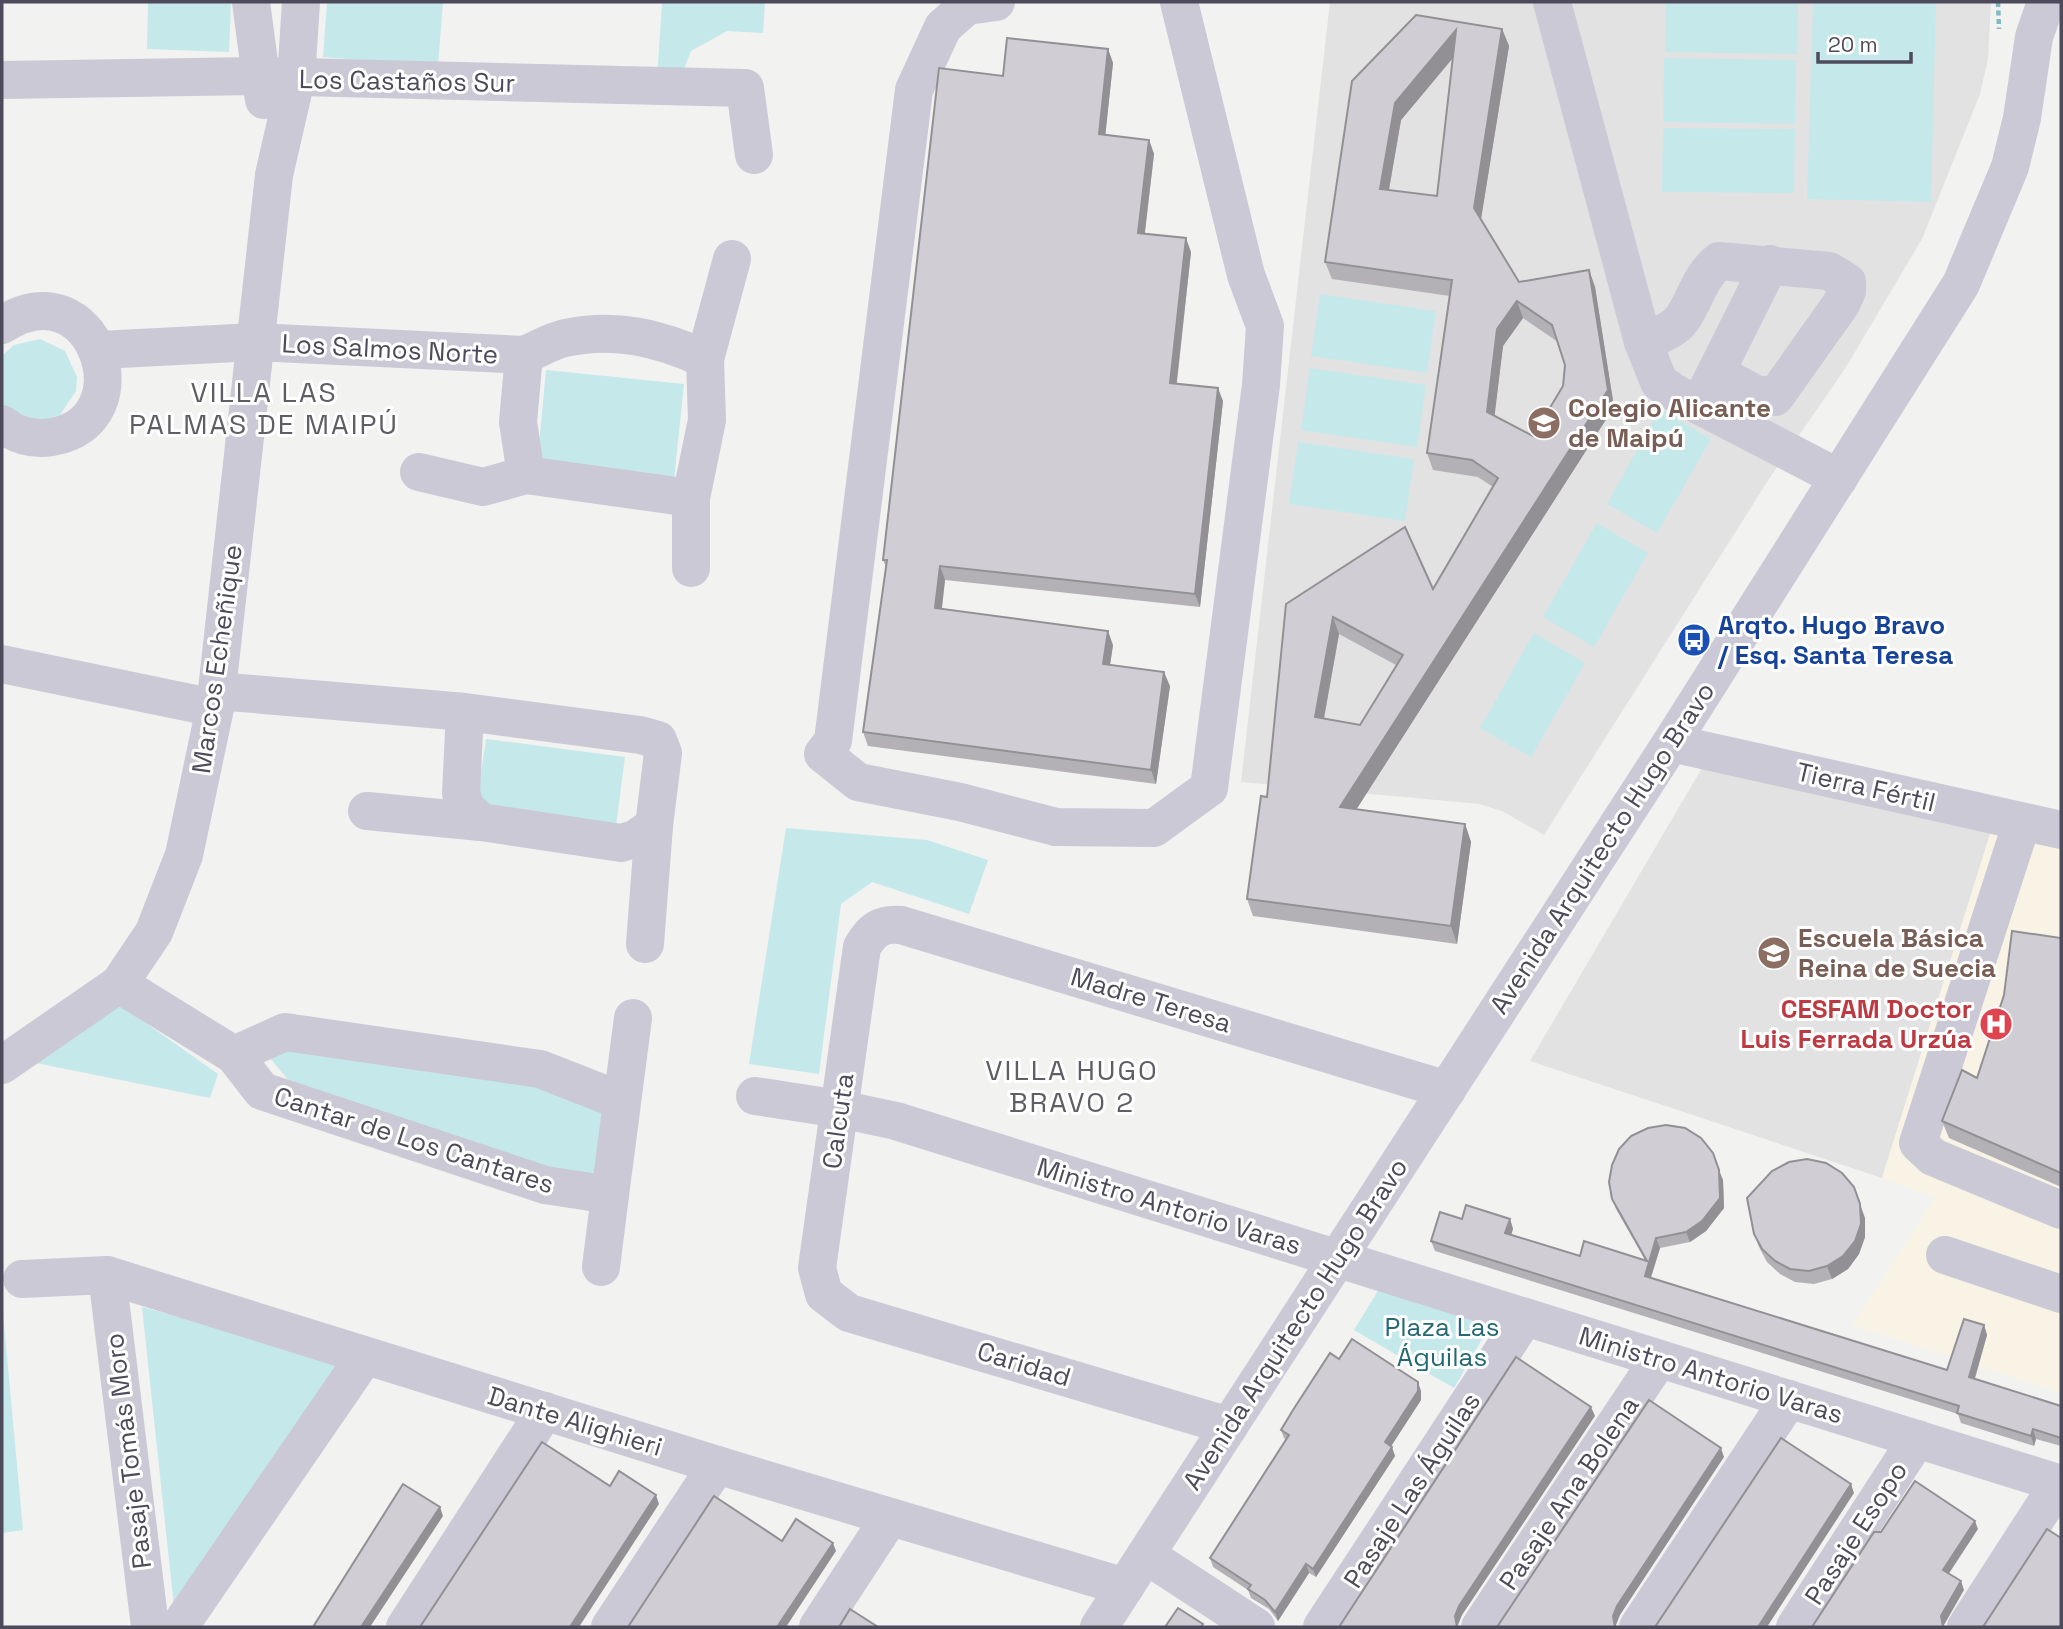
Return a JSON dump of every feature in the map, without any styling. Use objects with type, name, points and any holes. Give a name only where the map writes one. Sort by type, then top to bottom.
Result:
[{"type":"street","name":"Marcos Echeñique","points":[[251,2],[278,78]]},
{"type":"street","name":"Marcos Echeñique","points":[[2,1065],[119,984],[154,932],[175,884],[216,699],[274,175],[278,78],[301,2]]},
{"type":"street","points":[[996,2],[967,6],[943,27],[914,90],[833,741],[822,754],[858,782],[960,802],[1056,827],[1154,828],[1209,788],[1261,385],[1265,326],[1246,275],[1179,2],[1158,2]]},
{"type":"street","points":[[1552,2],[1643,342],[1659,382],[1699,407],[1839,478]]},
{"type":"street","name":"Avenida Arquitecto Hugo Bravo","points":[[1098,1627],[1671,743],[1961,285],[2010,167],[2041,19]]},
{"type":"street","name":"Los Castaños Sur","points":[[2,80],[278,78],[745,88],[754,155]]},
{"type":"street","points":[[691,568],[691,498],[707,420],[705,359],[732,259]]},
{"type":"street","points":[[1643,342],[1672,329],[1682,319],[1698,285],[1719,261],[1829,271],[1847,282],[1847,292],[1775,397],[1756,394],[1716,373]]},
{"type":"street","points":[[1699,407],[1770,264]]},
{"type":"street","points":[[2,325],[15,317],[34,312],[55,313],[74,320],[89,333],[100,351],[104,375],[99,400],[85,421],[64,435],[38,439],[13,433],[2,425]]},
{"type":"street","name":"Los Salmos Norte","points":[[100,351],[255,342],[524,355],[565,338],[626,334],[668,342],[705,359]]},
{"type":"street","name":"Los Salmos Norte","points":[[524,355],[518,422],[526,475]]},
{"type":"street","points":[[419,471],[483,487],[526,475],[691,498]]},
{"type":"street","points":[[2,664],[216,699],[465,712],[640,735],[658,740],[663,753],[654,826],[645,944]]},
{"type":"street","points":[[465,712],[461,793],[466,808],[481,822]]},
{"type":"street","name":"Tierra Fértil","points":[[1671,743],[2061,830]]},
{"type":"street","points":[[367,811],[481,822],[621,843],[635,839],[654,826]]},
{"type":"street","points":[[2022,822],[1917,1143],[1933,1157],[2061,1210]]},
{"type":"street","name":"Madre Teresa","points":[[862,947],[878,928],[901,925],[1447,1090]]},
{"type":"street","name":"Calcuta","points":[[824,1293],[817,1268],[862,947]]},
{"type":"street","name":"Cantar de Los Cantares","points":[[119,984],[234,1055],[262,1091],[545,1185],[610,1195]]},
{"type":"street","points":[[601,1267],[633,1018]]},
{"type":"street","points":[[234,1055],[285,1032],[540,1069],[622,1101]]},
{"type":"street","name":"Ministro Antorio Varas","points":[[755,1096],[896,1121],[2060,1483]]},
{"type":"street","points":[[1945,1255],[2061,1294]]},
{"type":"street","name":"Dante Alighieri","points":[[22,1279],[107,1275],[717,1465],[1125,1587]]},
{"type":"street","name":"Pasaje Tomás Moro","points":[[107,1275],[150,1627]]},
{"type":"street","name":"Caridad","points":[[824,1293],[836,1306],[849,1312],[1229,1426]]},
{"type":"street","name":"Pasaje Las Águilas","points":[[1322,1627],[1525,1317]]},
{"type":"street","points":[[179,1627],[365,1356]]},
{"type":"street","name":"Pasaje Ana Bolena","points":[[1480,1627],[1659,1359]]},
{"type":"street","points":[[1638,1627],[1789,1399]]},
{"type":"street","points":[[405,1627],[545,1411]]},
{"type":"street","name":"Pasaje Esopo","points":[[1795,1627],[1917,1439]]},
{"type":"street","points":[[611,1627],[717,1465]]},
{"type":"street","points":[[1966,1627],[2060,1483]]},
{"type":"street","points":[[818,1627],[890,1517]]},
{"type":"street","points":[[1146,1555],[1256,1627]]},
{"type":"shaded area","name":"Colegio Alicante de Maipú","points":[[1330,2],[1991,2],[1988,59],[1980,94],[1922,239],[1846,367],[1769,479],[1544,835],[1504,812],[1480,804],[1241,782]]},
{"type":"shaded area","name":"Escuela Básica Reina de Suecia","points":[[1702,768],[1992,828],[1882,1178],[1530,1061]]},
{"type":"shaded area","name":"CESFAM Doctor Luis Ferrada Urzúa","points":[[1992,828],[2061,844],[2061,1393],[1852,1325],[1935,1198],[1882,1178]]},
{"type":"green space","points":[[148,2],[231,2],[229,52],[147,49]]},
{"type":"green space","points":[[327,2],[443,2],[438,66],[323,57]]},
{"type":"green space","points":[[662,2],[765,2],[763,33],[727,31],[691,51],[679,82],[657,80]]},
{"type":"green space","points":[[1666,2],[1798,2],[1797,54],[1665,52]]},
{"type":"green space","points":[[1813,2],[1936,2],[1931,202],[1807,199]]},
{"type":"green space","points":[[1664,58],[1796,60],[1795,124],[1663,122]]},
{"type":"green space","points":[[1663,128],[1795,129],[1794,193],[1662,192]]},
{"type":"green space","points":[[1320,294],[1436,311],[1427,373],[1311,356]]},
{"type":"green space","points":[[40,339],[65,351],[77,377],[76,391],[60,415],[34,423],[2,407],[2,356],[14,345]]},
{"type":"green space","points":[[1310,368],[1426,385],[1417,447],[1301,430]]},
{"type":"green space","points":[[546,370],[684,384],[674,480],[537,467]]},
{"type":"green space","points":[[1660,409],[1711,439],[1657,533],[1607,504]]},
{"type":"green space","points":[[1298,442],[1414,459],[1405,521],[1289,504]]},
{"type":"green space","points":[[1597,523],[1648,553],[1594,647],[1543,617]]},
{"type":"green space","points":[[1534,633],[1585,663],[1531,757],[1480,728]]},
{"type":"green space","points":[[486,739],[625,757],[616,826],[476,808]]},
{"type":"green space","points":[[786,828],[927,840],[988,860],[969,914],[872,882],[841,904],[819,1074],[749,1064]]},
{"type":"green space","points":[[116,1002],[218,1074],[210,1098],[36,1063]]},
{"type":"green space","points":[[291,1044],[533,1080],[607,1108],[598,1175],[550,1172],[288,1080],[270,1058]]},
{"type":"green space","name":"Plaza Las Águilas","points":[[1379,1289],[1492,1322],[1454,1388],[1354,1330]]},
{"type":"green space","points":[[2,1303],[23,1530],[2,1533]]},
{"type":"green space","points":[[142,1307],[340,1359],[175,1616]]},
{"type":"building","points":[[1416,15],[1502,29],[1474,208],[1519,282],[1589,270],[1608,390],[1340,807],[1465,824],[1451,926],[1247,899],[1261,796],[1267,797],[1286,604],[1405,527],[1433,589],[1498,478],[1472,460],[1427,453],[1452,280],[1325,262],[1352,81]],"holes":[[[1456,30],[1437,196],[1380,189],[1395,103]],[[1517,301],[1552,325],[1565,365],[1563,386],[1533,436],[1487,412],[1497,329]],[[1333,617],[1403,655],[1360,725],[1315,717]]]},
{"type":"building","points":[[1007,38],[1108,49],[1099,134],[1149,140],[1138,233],[1186,238],[1170,383],[1218,388],[1195,594],[940,566],[935,608],[1108,631],[1103,664],[1164,672],[1151,770],[863,732],[887,560],[883,560],[939,68],[1003,76]]},
{"type":"building","points":[[2012,931],[2061,938],[2061,1173],[1942,1121],[1962,1070],[1977,1078],[2004,995]]},
{"type":"building","points":[[1666,1125],[1685,1128],[1701,1138],[1713,1153],[1719,1170],[1720,1198],[1702,1221],[1686,1232],[1656,1238],[1645,1276],[1947,1370],[1964,1319],[1984,1325],[1969,1377],[2061,1406],[2061,1438],[2033,1429],[2031,1436],[1957,1413],[1959,1406],[1431,1241],[1440,1212],[1462,1219],[1466,1205],[1510,1219],[1505,1233],[1580,1256],[1584,1241],[1647,1261],[1612,1199],[1609,1182],[1619,1149],[1631,1136],[1648,1128]]},
{"type":"building","points":[[1807,1159],[1826,1163],[1842,1173],[1854,1187],[1860,1204],[1861,1224],[1855,1241],[1843,1256],[1827,1266],[1809,1271],[1790,1269],[1775,1261],[1762,1249],[1754,1234],[1747,1198],[1772,1171],[1789,1162]]},
{"type":"building","points":[[1352,1339],[1418,1382],[1418,1391],[1385,1442],[1392,1447],[1313,1569],[1306,1564],[1275,1612],[1265,1600],[1248,1589],[1251,1585],[1210,1558],[1289,1435],[1281,1430],[1293,1410],[1330,1353],[1339,1359]]},
{"type":"building","points":[[1516,1357],[1591,1407],[1459,1606],[1455,1616],[1457,1627],[1339,1627]]},
{"type":"building","points":[[1649,1400],[1721,1448],[1617,1606],[1613,1616],[1615,1627],[1497,1627]]},
{"type":"building","points":[[1781,1438],[1851,1484],[1758,1627],[1655,1627]]},
{"type":"building","points":[[542,1442],[610,1486],[619,1471],[656,1495],[570,1627],[420,1627]]},
{"type":"building","points":[[1915,1481],[1975,1521],[1943,1570],[1961,1581],[1941,1616],[1943,1627],[1812,1627],[1874,1532],[1881,1532]]},
{"type":"building","points":[[403,1484],[440,1507],[361,1627],[313,1627]]},
{"type":"building","points":[[714,1496],[782,1541],[796,1519],[833,1543],[777,1627],[628,1627]]},
{"type":"building","points":[[2047,1529],[2061,1538],[2061,1627],[1983,1627]]},
{"type":"building","points":[[1178,1608],[1203,1624],[1201,1627],[1165,1627]]},
{"type":"building","points":[[850,1609],[878,1627],[839,1627]]},
{"type":"place","name":"Colegio Alicante de Maipú","points":[[1544,423]]},
{"type":"place","name":"Arqto. Hugo Bravo / Esq. Santa Teresa","points":[[1694,640]]},
{"type":"place","name":"Escuela Básica Reina de Suecia","points":[[1774,953]]},
{"type":"place","name":"CESFAM Doctor Luis Ferrada Urzúa","points":[[1996,1024]]},
{"type":"district","name":"VILLA LAS PALMAS DE MAIPÚ","points":[[264,408]]},
{"type":"district","name":"VILLA HUGO BRAVO 2","points":[[1072,1086]]}]
